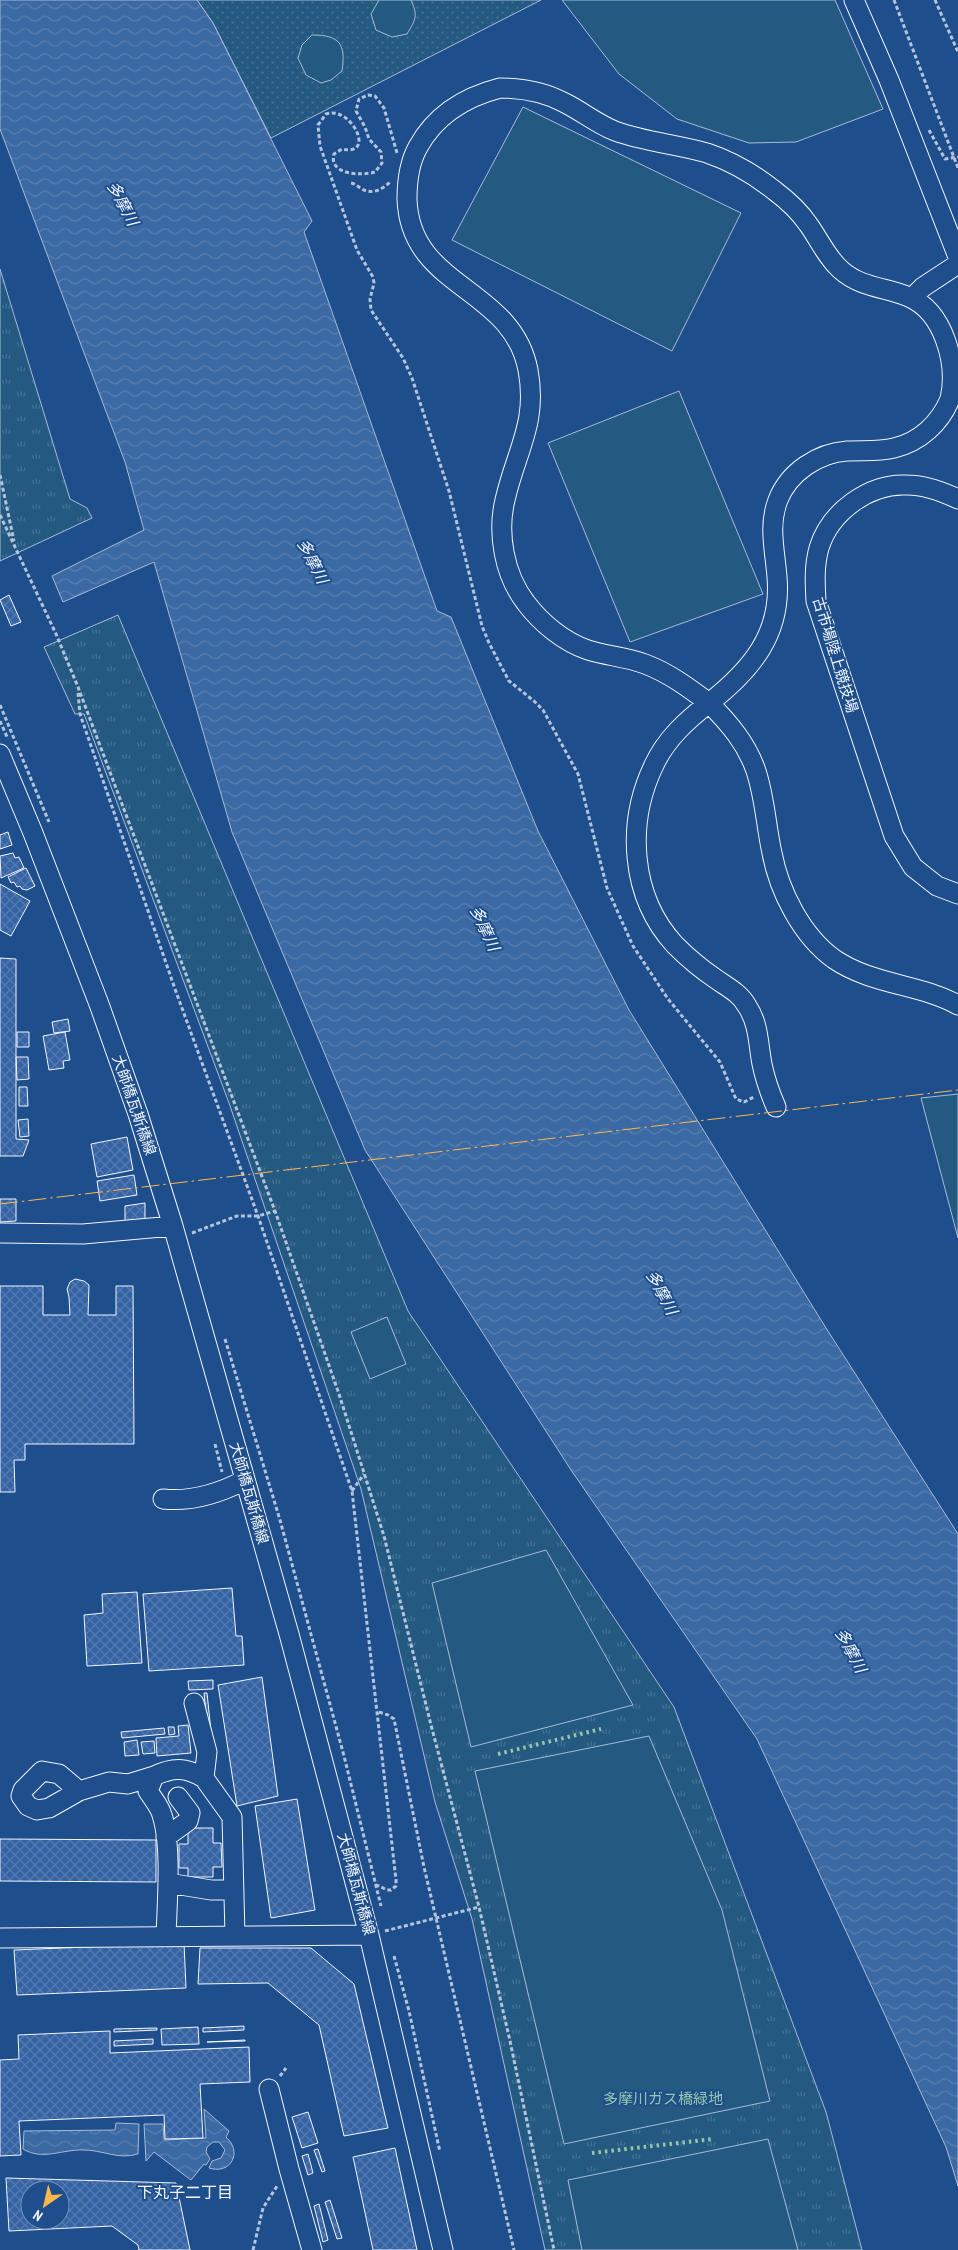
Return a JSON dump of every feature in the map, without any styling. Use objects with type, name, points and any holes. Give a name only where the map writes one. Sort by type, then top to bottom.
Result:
[{"type":"street","points":[[854,0],[889,80],[958,257]]},
{"type":"street","points":[[776,1107],[765,1075],[756,1023],[746,1004],[734,990],[689,959],[662,929],[645,896],[636,859],[638,810],[654,764],[675,733],[687,721],[709,704],[735,682],[751,666],[760,653],[773,623],[778,596],[772,535],[778,499],[786,484],[796,473],[825,455],[846,451],[872,451],[894,448],[908,443],[935,424],[946,409],[952,395],[955,378],[954,356],[938,322],[912,298],[854,280],[841,270],[793,207],[756,177],[736,166],[710,154],[655,143],[600,125],[563,102],[541,92],[521,88],[500,88],[467,99],[434,123],[416,150],[408,180],[408,205],[412,228],[427,257],[440,270],[497,312],[508,325],[527,365],[531,390],[528,420],[522,448],[504,500],[501,520],[504,554],[515,586],[525,602],[552,630],[587,650],[660,670],[679,681],[709,704],[734,730],[756,770],[767,816],[776,870],[789,902],[812,936],[834,958],[877,979],[933,995],[958,1005]]},
{"type":"street","points":[[912,298],[923,287],[958,264]]},
{"type":"street","name":"古市場陸上競技場","points":[[958,499],[931,488],[904,484],[866,494],[845,508],[829,527],[820,547],[814,573],[816,601],[894,836],[913,867],[937,886],[958,894]]},
{"type":"street","name":"大師橋瓦斯橋線","points":[[0,754],[37,842],[105,1022],[138,1114],[173,1226],[292,1643],[378,1932],[443,2250]]},
{"type":"street","points":[[0,1233],[83,1234],[173,1226]]},
{"type":"street","points":[[163,1499],[181,1501],[228,1489],[245,1480]]},
{"type":"street","points":[[163,1816],[197,1774],[207,1752],[194,1703]]},
{"type":"street","points":[[80,1791],[108,1782],[128,1784],[167,1770],[197,1774],[232,1817],[235,1936]]},
{"type":"street","points":[[154,1776],[148,1791],[163,1816],[166,1837],[168,1883],[166,1937]]},
{"type":"street","points":[[166,1837],[196,1814],[178,1796]]},
{"type":"street","points":[[168,1883],[211,1890],[234,1890]]},
{"type":"street","points":[[0,1938],[235,1936],[378,1932]]},
{"type":"street","points":[[269,2089],[312,2250]]},
{"type":"path","points":[[894,0],[956,158],[958,168]]},
{"type":"path","points":[[935,0],[958,52]]},
{"type":"path","points":[[398,159],[384,108],[375,96],[361,97],[356,111],[369,139],[381,152],[382,163],[375,172],[347,172],[336,167],[334,154],[342,149],[347,151],[356,148],[359,143],[359,136],[348,120],[338,113],[326,114],[320,120],[318,132],[321,152],[357,250],[373,277],[374,283],[370,299],[371,310],[408,368],[449,491],[485,634],[509,681],[543,710],[578,774],[592,822],[597,851],[607,888],[633,946],[668,999],[720,1062],[736,1099],[744,1102],[749,1101],[756,1095],[757,1090]]},
{"type":"path","points":[[351,182],[366,191],[374,191],[384,187],[393,177]]},
{"type":"path","points":[[0,475],[15,547]]},
{"type":"path","points":[[0,515],[56,634],[78,687],[274,1211],[384,1536],[479,1906],[510,2041],[554,2250]]},
{"type":"path","points":[[78,687],[80,714],[258,1216],[352,1491],[379,1712],[396,1880],[396,1886],[391,1890],[376,1885],[382,1912]]},
{"type":"path","points":[[0,721],[3,728],[0,729]]},
{"type":"path","points":[[192,1233],[237,1216],[258,1216],[274,1211]]},
{"type":"path","points":[[352,1491],[364,1474]]},
{"type":"path","points":[[379,1712],[388,1715],[394,1720],[436,1917],[514,2250]]},
{"type":"path","points":[[378,1932],[479,1906]]},
{"type":"path","points":[[378,1932],[384,1921]]},
{"type":"path","points":[[378,1932],[389,1939]]},
{"type":"path","points":[[392,1948],[409,2011],[441,2158]]},
{"type":"path","points":[[253,2250],[263,2208],[289,2169]]},
{"type":"green space","points":[[197,0],[541,0],[271,138],[213,23]]},
{"type":"green space","points":[[379,0],[411,0],[415,10],[415,17],[407,34],[392,37],[376,30],[371,14]]},
{"type":"green space","points":[[562,0],[835,0],[883,109],[796,142],[749,143],[677,119],[619,74]]},
{"type":"green space","points":[[312,35],[321,35],[335,39],[342,48],[342,71],[331,80],[321,83],[306,75],[298,58],[302,45]]},
{"type":"green space","points":[[523,107],[741,213],[672,351],[452,240]]},
{"type":"green space","points":[[0,269],[70,499],[87,508],[92,518],[0,561]]},
{"type":"green space","points":[[679,391],[763,594],[630,642],[548,443]]},
{"type":"green space","name":"多摩川ガス橋緑地","points":[[118,615],[408,1311],[674,1707],[826,2112],[862,2250],[545,2250],[472,1919],[435,1802],[361,1489],[229,1103],[84,714],[75,714],[44,647]]},
{"type":"green space","points":[[958,1094],[958,1238],[921,1098]]},
{"type":"green space","points":[[387,1317],[406,1364],[370,1379],[351,1332]]},
{"type":"green space","points":[[546,1550],[633,1705],[471,1747],[432,1583]]},
{"type":"green space","points":[[649,1736],[722,1910],[770,2101],[564,2144],[475,1771]]},
{"type":"green space","points":[[768,2139],[798,2250],[582,2250],[568,2180]]},
{"type":"water","name":"多摩川","points":[[0,0],[197,0],[213,23],[312,221],[304,232],[437,611],[451,617],[538,831],[629,1010],[826,1328],[958,1534],[958,2186],[946,2147],[757,1739],[571,1470],[365,1150],[232,832],[154,562],[63,602],[52,576],[144,530],[125,462],[0,129]]},
{"type":"water","points":[[204,2109],[229,2131],[226,2137],[234,2149],[234,2155],[229,2165],[217,2169],[209,2168],[212,2161],[221,2158],[225,2150],[219,2142],[213,2142],[207,2147],[206,2152],[210,2159],[191,2180],[154,2152],[146,2161],[144,2124],[163,2124],[164,2140],[206,2138]]},
{"type":"water","points":[[116,2123],[139,2124],[138,2154],[124,2156],[91,2150],[76,2150],[38,2154],[23,2149],[24,2131],[115,2130]]},
{"type":"building","points":[[9,595],[21,622],[11,626],[0,600]]},
{"type":"building","points":[[8,832],[12,845],[0,849],[0,835]]},
{"type":"building","points":[[13,853],[15,858],[19,857],[24,868],[1,878],[0,856]]},
{"type":"building","points":[[26,868],[35,886],[27,890],[22,889],[20,886],[17,887],[14,882],[11,883],[8,877]]},
{"type":"building","points":[[0,884],[30,901],[11,936],[0,930]]},
{"type":"building","points":[[0,958],[16,959],[16,1139],[29,1140],[23,1156],[0,1156]]},
{"type":"building","points":[[68,1019],[70,1031],[54,1033],[52,1022]]},
{"type":"building","points":[[17,1032],[29,1032],[29,1047],[17,1047]]},
{"type":"building","points":[[65,1032],[70,1060],[63,1061],[64,1068],[49,1070],[43,1036]]},
{"type":"building","points":[[16,1057],[28,1057],[29,1079],[17,1080]]},
{"type":"building","points":[[19,1087],[27,1087],[28,1106],[19,1106]]},
{"type":"building","points":[[28,1119],[29,1136],[20,1137],[18,1120]]},
{"type":"building","points":[[127,1137],[133,1170],[97,1177],[91,1144]]},
{"type":"building","points":[[134,1175],[137,1195],[100,1201],[97,1181]]},
{"type":"building","points":[[0,1199],[16,1199],[16,1221],[0,1222]]},
{"type":"building","points":[[145,1203],[145,1221],[125,1221],[125,1206]]},
{"type":"building","points":[[75,1279],[84,1281],[89,1285],[88,1315],[116,1315],[116,1286],[133,1286],[134,1444],[25,1444],[25,1460],[14,1460],[15,1492],[0,1492],[0,1286],[43,1286],[43,1315],[70,1315],[67,1289],[70,1282]]},
{"type":"building","points":[[232,1588],[236,1636],[242,1636],[244,1665],[149,1671],[143,1594]]},
{"type":"building","points":[[137,1592],[142,1663],[87,1666],[84,1615],[103,1613],[102,1594]]},
{"type":"building","points":[[262,1677],[278,1796],[237,1806],[218,1685]]},
{"type":"building","points":[[213,1680],[213,1689],[189,1690],[188,1681]]},
{"type":"building","points":[[204,1693],[207,1693],[211,1731],[208,1732]]},
{"type":"building","points":[[188,1725],[191,1753],[157,1756],[156,1738],[179,1736],[178,1726]]},
{"type":"building","points":[[168,1727],[174,1727],[175,1734],[169,1735]]},
{"type":"building","points":[[164,1728],[165,1734],[122,1738],[121,1732]]},
{"type":"building","points":[[137,1740],[139,1755],[125,1756],[124,1742]]},
{"type":"building","points":[[154,1741],[155,1753],[143,1754],[141,1742]]},
{"type":"building","points":[[297,1799],[315,1910],[271,1918],[255,1806]]},
{"type":"building","points":[[188,1828],[213,1828],[213,1843],[221,1843],[222,1867],[213,1867],[213,1877],[188,1877],[188,1868],[179,1868],[179,1844],[188,1844]]},
{"type":"building","points":[[0,1839],[156,1840],[156,1882],[0,1881]]},
{"type":"building","points":[[184,1943],[186,1988],[17,1995],[14,1950]]},
{"type":"building","points":[[200,1948],[311,1948],[354,1984],[388,2128],[344,2136],[319,2025],[268,1983],[198,1984]]},
{"type":"building","points":[[244,2026],[244,2030],[203,2032],[203,2028]]},
{"type":"building","points":[[198,2027],[199,2044],[162,2045],[161,2029]]},
{"type":"building","points":[[157,2028],[157,2030],[114,2032],[114,2029]]},
{"type":"building","points":[[110,2031],[110,2053],[249,2047],[250,2082],[200,2084],[203,2138],[165,2139],[164,2115],[19,2121],[21,2155],[0,2156],[0,2060],[19,2059],[18,2035]]},
{"type":"building","points":[[153,2039],[153,2044],[114,2046],[114,2041]]},
{"type":"building","points":[[245,2040],[245,2041],[207,2042]]},
{"type":"building","points":[[308,2112],[318,2143],[302,2148],[292,2117]]},
{"type":"building","points":[[395,2148],[417,2250],[373,2250],[353,2157]]},
{"type":"building","points":[[318,2149],[325,2171],[322,2172],[314,2150]]},
{"type":"building","points":[[308,2154],[313,2173],[308,2175],[302,2156]]},
{"type":"building","points":[[6,2178],[176,2183],[190,2250],[139,2250],[138,2245],[112,2226],[70,2228],[70,2180],[20,2180],[20,2230],[30,2230],[9,2231]]},
{"type":"building","points":[[330,2200],[342,2238],[337,2239],[325,2202]]},
{"type":"building","points":[[319,2204],[328,2240],[323,2242],[314,2206]]},
{"type":"hedge","points":[[498,1754],[601,1729]]},
{"type":"hedge","points":[[592,2153],[712,2139]]},
{"type":"power","points":[[0,1204],[958,1090]]},
{"type":"district","name":"下丸子二丁目","points":[[185,2192]]}]
